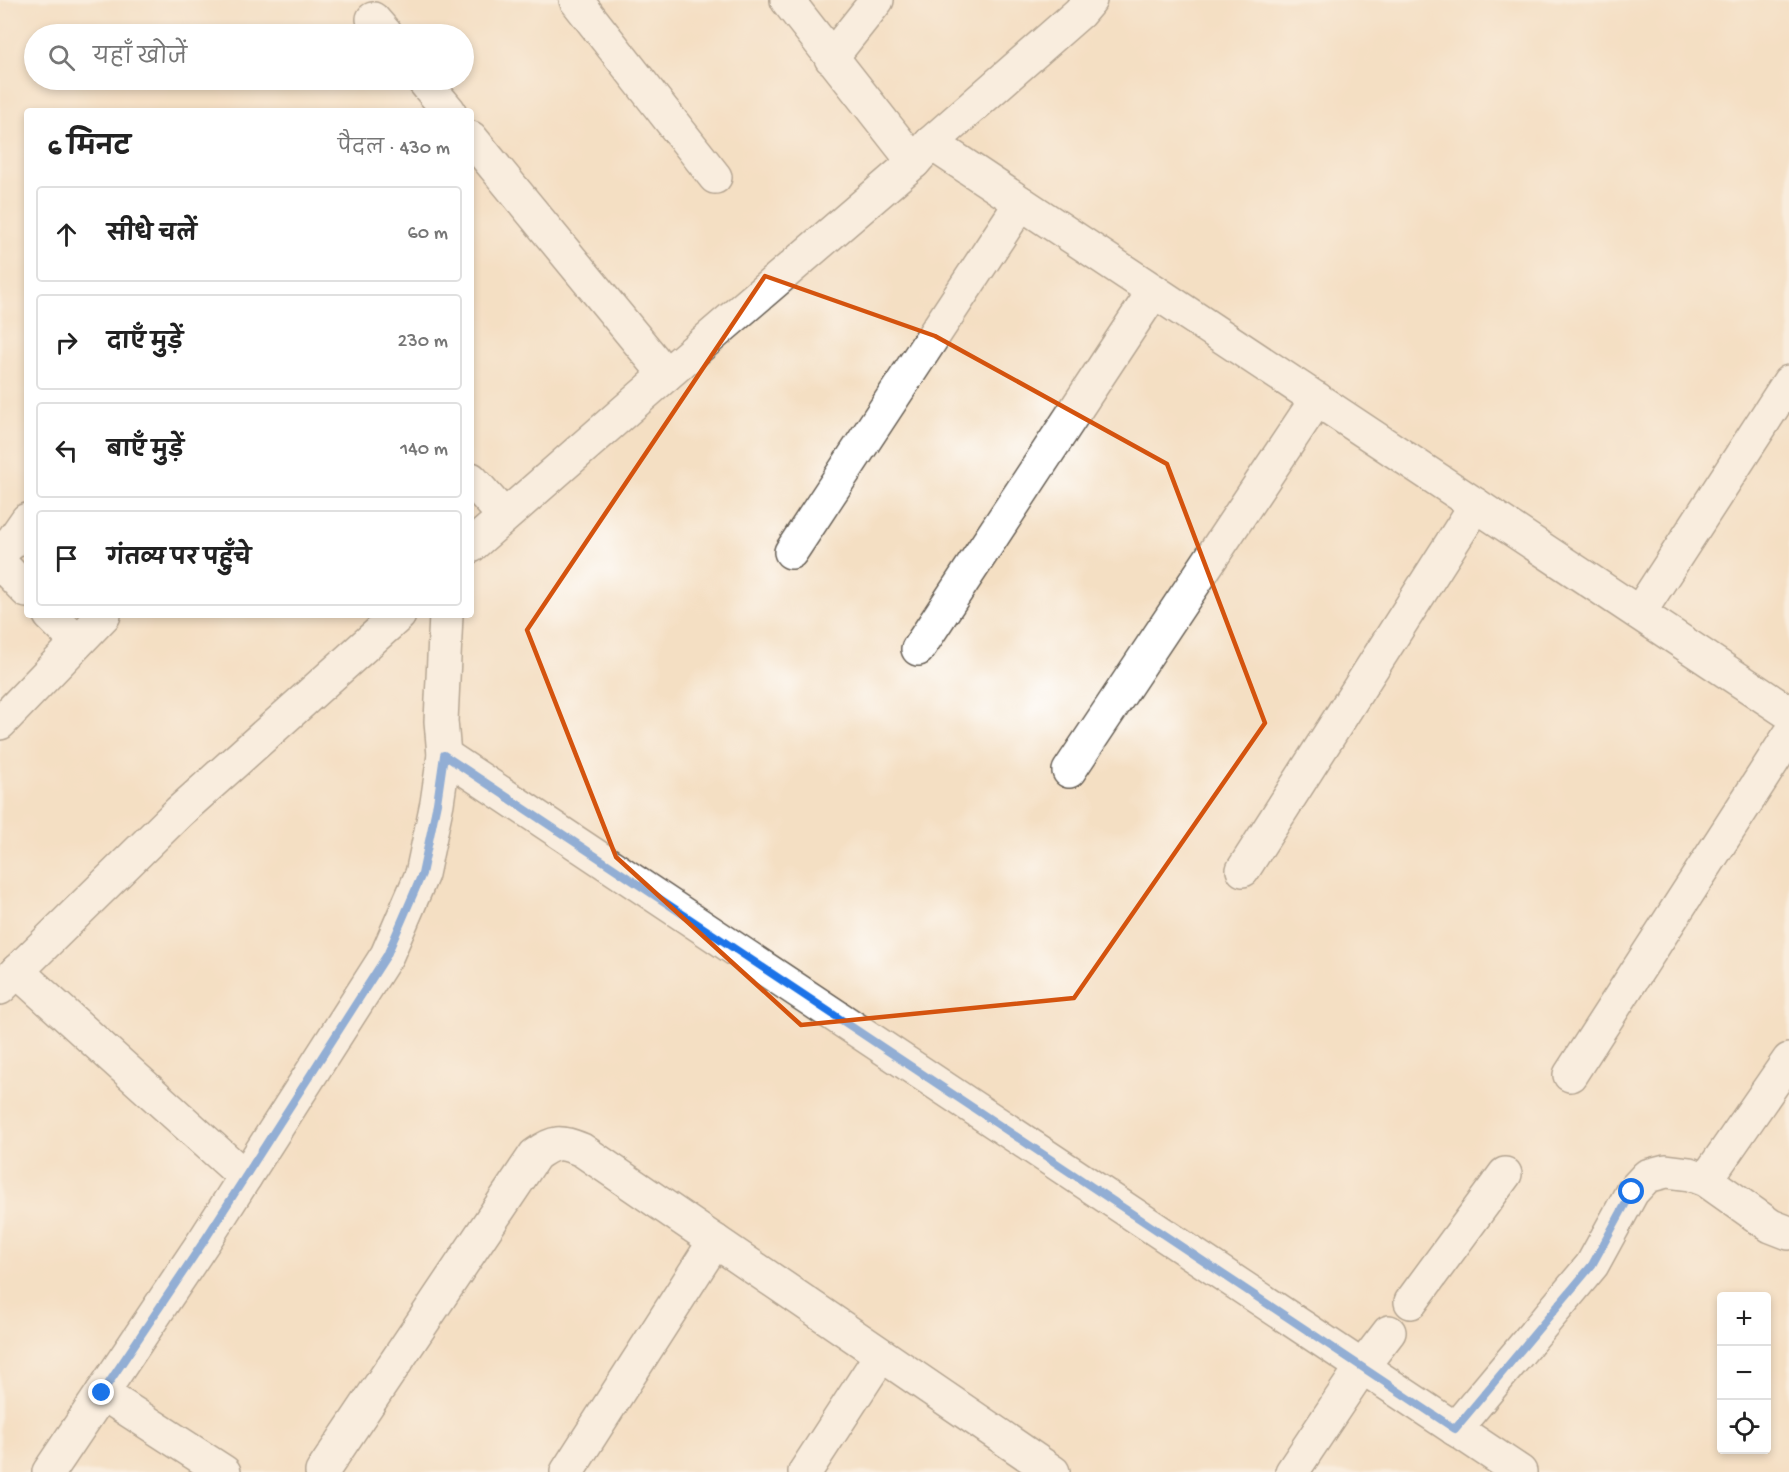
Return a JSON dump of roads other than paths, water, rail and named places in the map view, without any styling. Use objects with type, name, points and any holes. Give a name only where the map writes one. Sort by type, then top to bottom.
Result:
[{"type":"street","points":[[576,0],[715,177]]},
{"type":"street","points":[[787,0],[831,58],[922,153],[1021,204],[1789,713]]},
{"type":"street","points":[[831,58],[877,0]]},
{"type":"street","points":[[474,543],[922,153],[1079,13],[1090,0]]},
{"type":"street","points":[[431,90],[446,108]]},
{"type":"street","points":[[474,142],[666,375]]},
{"type":"street","points":[[791,552],[1021,204]]},
{"type":"street","points":[[918,649],[1154,291]]},
{"type":"street","points":[[1639,613],[1789,382]]},
{"type":"street","points":[[1069,771],[1317,399]]},
{"type":"street","points":[[474,482],[504,516]]},
{"type":"street","points":[[1243,870],[1476,505]]},
{"type":"street","points":[[0,552],[24,524]]},
{"type":"street","points":[[0,563],[24,588]]},
{"type":"street","points":[[53,618],[76,642]]},
{"type":"street","points":[[0,723],[101,618]]},
{"type":"street","points":[[245,1178],[9,980],[178,812],[396,618]]},
{"type":"street","points":[[49,1472],[245,1178],[387,955],[422,874],[437,803],[444,755],[441,722],[446,618]]},
{"type":"street","points":[[1570,1075],[1789,735]]},
{"type":"street","points":[[444,755],[1520,1472]]},
{"type":"street","points":[[1706,1180],[1789,1060]]},
{"type":"street","points":[[322,1472],[535,1155],[550,1144],[565,1143],[582,1150],[1049,1471]]},
{"type":"street","points":[[1455,1429],[1592,1265],[1632,1192],[1647,1176],[1666,1171],[1690,1174],[1706,1180],[1771,1226],[1789,1233]]},
{"type":"street","points":[[1411,1302],[1505,1174]]},
{"type":"street","points":[[567,1472],[715,1241]]},
{"type":"street","points":[[1292,1472],[1362,1366],[1389,1332]]},
{"type":"street","points":[[805,1472],[881,1355]]},
{"type":"street","points":[[102,1393],[224,1472]]}]
